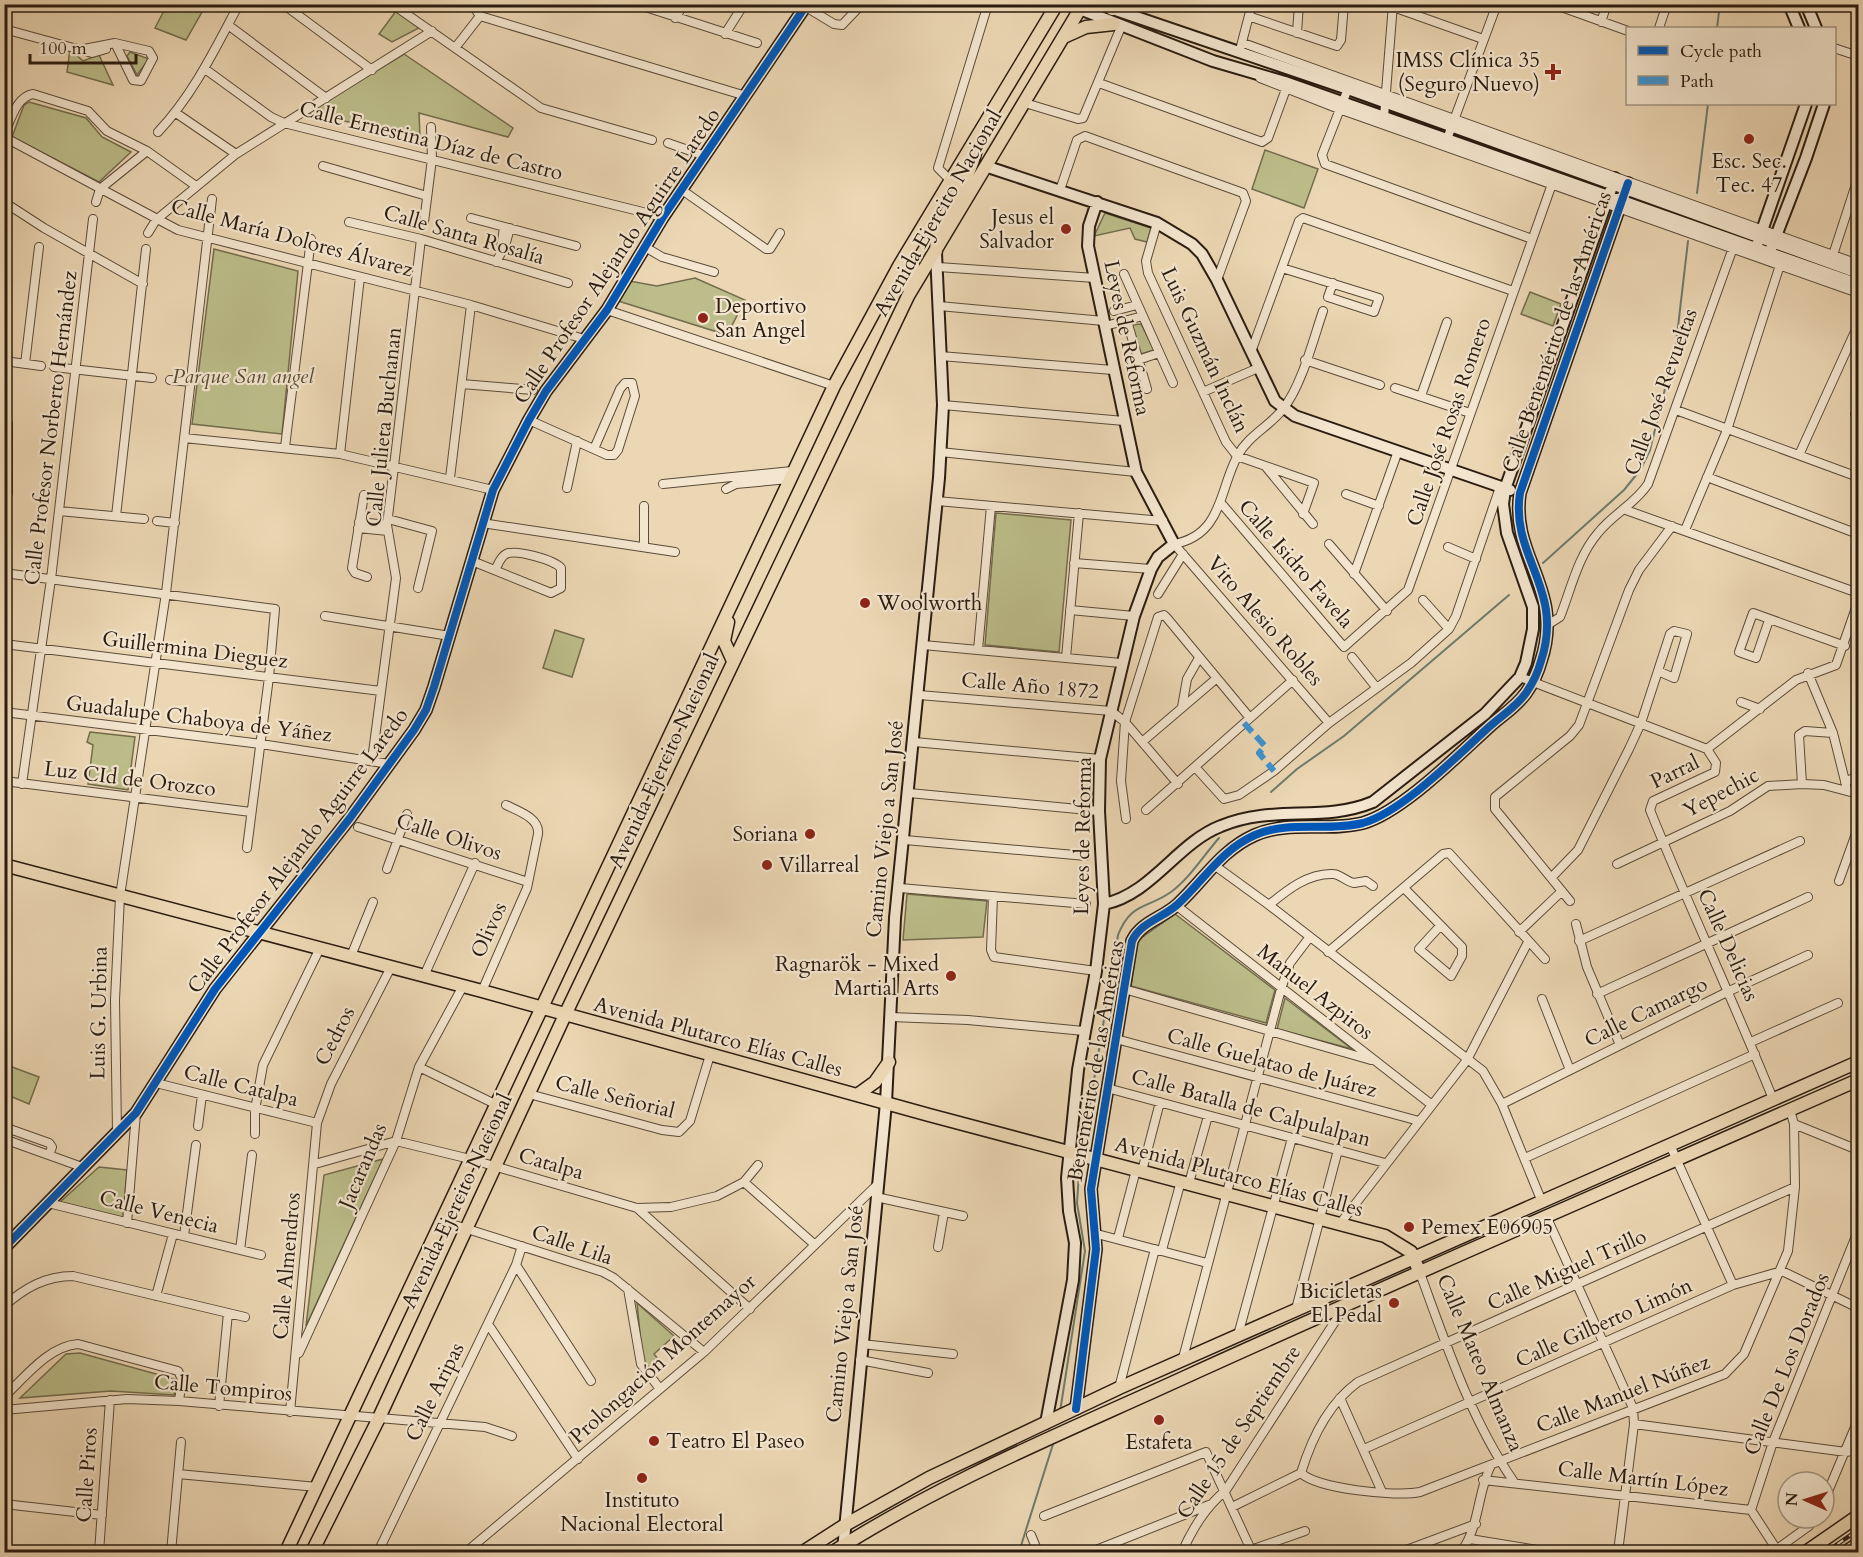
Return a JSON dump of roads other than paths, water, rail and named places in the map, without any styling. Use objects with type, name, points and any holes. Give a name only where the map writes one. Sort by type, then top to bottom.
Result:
[{"type":"main road","points":[[1045,4],[1049,18]]},
{"type":"main road","name":"Avenida Ejercito Nacional","points":[[286,1552],[834,386],[899,266],[1057,4]]},
{"type":"main road","name":"Avenida Ejercito Nacional","points":[[312,1552],[378,1420],[565,1015],[900,313],[918,278],[936,253],[1082,7]]},
{"type":"main road","points":[[1066,36],[1086,27],[1117,25]]},
{"type":"main road","points":[[1011,82],[1027,99]]},
{"type":"main road","points":[[936,253],[938,233],[972,165],[978,135]]},
{"type":"main road","points":[[899,266],[909,263],[913,267],[900,300],[900,313]]},
{"type":"main road","points":[[727,610],[730,616],[724,641],[733,661]]},
{"type":"main road","name":"Avenida Plutarco Elías Calles","points":[[4,865],[482,991],[1073,1154],[1320,1219],[1393,1240],[1403,1245],[1415,1258]]},
{"type":"main road","points":[[857,1095],[875,1082],[889,1062]]},
{"type":"main road","points":[[802,1552],[929,1478],[1183,1358],[1858,1062]]},
{"type":"main road","points":[[839,1550],[931,1495],[1049,1440],[1348,1303],[1547,1218],[1858,1080]]},
{"type":"main road","name":"Calle Mateo Almanza","points":[[1415,1258],[1420,1273]]},
{"type":"main road","points":[[929,1478],[931,1495]]},
{"type":"main road","points":[[1806,1552],[1858,1516]]},
{"type":"main road","points":[[1846,1552],[1858,1544]]},
{"type":"street","points":[[158,132],[176,113],[205,69],[239,4]]},
{"type":"street","points":[[283,4],[372,70]]},
{"type":"street","points":[[392,4],[541,108],[652,140]]},
{"type":"street","points":[[472,4],[480,16],[746,96]]},
{"type":"street","points":[[636,4],[757,43]]},
{"type":"street","points":[[675,18],[684,4]]},
{"type":"street","points":[[725,34],[744,4]]},
{"type":"street","points":[[806,6],[834,24],[842,25],[862,4]]},
{"type":"street","points":[[950,180],[938,168],[988,4]]},
{"type":"street","points":[[1067,4],[1082,7],[1117,25],[1184,50],[1255,73],[1552,184],[1611,190]]},
{"type":"street","points":[[1098,4],[1240,48],[1349,86],[1453,123],[1624,195],[1737,235],[1773,243],[1858,273]]},
{"type":"street","points":[[1240,48],[1251,17],[1252,4]]},
{"type":"street","points":[[1297,33],[1299,4]]},
{"type":"street","points":[[1251,17],[1332,45],[1339,45],[1344,4]]},
{"type":"street","points":[[1447,139],[1497,4]]},
{"type":"street","points":[[1553,4],[1626,30]]},
{"type":"street","points":[[1601,22],[1607,4]]},
{"type":"street","points":[[1659,27],[1667,4]]},
{"type":"street","points":[[1789,4],[1799,27]]},
{"type":"street","points":[[1806,4],[1816,27]]},
{"type":"street","name":"Calle Profesor Alejando Aguirre Laredo","points":[[4,1248],[136,1113],[215,989],[389,764],[426,710],[493,490],[529,420],[546,391],[607,310],[663,217],[806,6]]},
{"type":"street","points":[[1384,117],[1393,6],[1483,39]]},
{"type":"street","points":[[455,48],[480,16]]},
{"type":"street","points":[[228,25],[326,98]]},
{"type":"street","points":[[1027,99],[1082,119],[1099,83],[1117,25]]},
{"type":"street","points":[[4,29],[95,53],[115,44],[152,54],[152,60],[141,81],[131,78],[115,44]]},
{"type":"street","points":[[148,233],[156,220],[236,154],[432,31]]},
{"type":"street","points":[[1184,50],[1189,34]]},
{"type":"street","points":[[1836,49],[1858,56]]},
{"type":"street","name":"Calle Ernestina Díaz de Castro","points":[[205,69],[271,117],[284,123],[663,217]]},
{"type":"street","points":[[1255,73],[1266,82],[1286,89],[1384,117],[1496,156],[1611,190],[1737,235],[1780,265],[1858,293]]},
{"type":"street","points":[[1099,83],[1265,141],[1286,89]]},
{"type":"street","points":[[1349,86],[1322,155],[1323,162],[1532,239]]},
{"type":"street","points":[[4,136],[19,103],[33,94],[84,109],[107,131],[147,151],[196,186]]},
{"type":"street","points":[[1759,239],[1806,105]]},
{"type":"street","points":[[1773,243],[1824,105]]},
{"type":"street","points":[[176,113],[236,154]]},
{"type":"street","points":[[424,222],[432,159],[431,127]]},
{"type":"street","name":"Calle María Dolores Álvarez","points":[[4,136],[156,220],[207,238],[471,305],[584,339]]},
{"type":"street","points":[[1059,190],[1079,138],[1087,137],[1238,191],[1246,197],[1217,280]]},
{"type":"street","points":[[668,144],[705,156]]},
{"type":"street","points":[[96,202],[100,189],[147,151]]},
{"type":"street","points":[[1496,156],[1507,168]]},
{"type":"street","points":[[323,166],[427,196]]},
{"type":"street","points":[[988,167],[1157,223],[1192,244],[1202,254],[1217,280],[1258,368],[1275,401],[1283,410],[1520,494]]},
{"type":"street","points":[[1833,255],[1858,177]]},
{"type":"street","name":"Calle José Rosas Romero","points":[[1344,647],[1408,590],[1552,184]]},
{"type":"street","points":[[681,190],[766,249],[770,249],[780,233]]},
{"type":"street","name":"Calle Benemérito de las Américas","points":[[1196,768],[1224,799],[1250,789],[1329,723],[1411,663],[1449,629],[1456,616],[1611,190]]},
{"type":"street","name":"Calle Benemérito de las Américas","points":[[1520,494],[1624,195]]},
{"type":"street","name":"Luis G. Urbina","points":[[117,1132],[115,1000],[120,896],[166,593],[212,199]]},
{"type":"street","points":[[4,202],[90,255],[143,284]]},
{"type":"street","name":"Leyes de Reforma","points":[[1048,1423],[1073,1280],[1075,1243],[1067,1195],[1084,1031],[1096,971],[1104,904],[1099,811],[1100,759],[1134,616],[1151,568],[1158,557],[1174,543],[1136,472],[1124,421],[1088,238],[1097,202]]},
{"type":"street","points":[[471,218],[576,246]]},
{"type":"street","name":"Calle Profesor Norberto Hernández","points":[[22,784],[51,579],[93,219]]},
{"type":"street","points":[[1251,352],[1302,219],[1393,248],[1513,291]]},
{"type":"street","name":"Calle Santa Rosalía","points":[[350,222],[421,239],[568,283]]},
{"type":"street","name":"Luis Guzmán Inclán","points":[[1157,223],[1146,261],[1148,273],[1226,442],[1237,456]]},
{"type":"street","points":[[496,262],[507,228]]},
{"type":"street","name":"Calle José Revueltas","points":[[1549,624],[1560,617],[1588,544],[1623,508],[1634,501],[1648,484],[1737,235]]},
{"type":"street","points":[[285,447],[311,239]]},
{"type":"street","name":"Calle Julieta Buchanan","points":[[372,760],[396,578],[388,525],[421,239]]},
{"type":"street","points":[[1773,243],[1833,255],[1858,264]]},
{"type":"street","points":[[1773,243],[1858,284]]},
{"type":"street","points":[[25,364],[39,247]]},
{"type":"street","points":[[645,247],[662,257],[714,272]]},
{"type":"street","points":[[116,516],[146,249]]},
{"type":"street","name":"Camino Viejo a San José","points":[[839,1550],[845,1525],[886,1103],[892,952],[905,840],[937,501],[943,405],[936,253]]},
{"type":"street","points":[[1685,530],[1727,430],[1780,265]]},
{"type":"street","points":[[938,267],[1095,278]]},
{"type":"street","points":[[1282,268],[1333,283],[1379,298],[1374,312],[1328,297],[1333,283]]},
{"type":"street","points":[[1124,274],[1173,383]]},
{"type":"street","points":[[340,454],[360,278]]},
{"type":"street","points":[[450,478],[471,305]]},
{"type":"street","points":[[1114,311],[1137,305]]},
{"type":"street","points":[[939,306],[1104,324],[1143,316]]},
{"type":"street","points":[[607,310],[834,386]]},
{"type":"street","points":[[1174,543],[1191,538],[1202,529],[1221,503],[1237,456],[1283,410],[1292,396],[1323,311]]},
{"type":"street","points":[[1127,321],[1148,389]]},
{"type":"street","points":[[1421,396],[1447,322]]},
{"type":"street","points":[[1799,455],[1858,325]]},
{"type":"street","points":[[1138,360],[1158,354]]},
{"type":"street","points":[[940,356],[1113,370]]},
{"type":"street","points":[[1305,360],[1380,385]]},
{"type":"street","points":[[4,361],[41,366]]},
{"type":"street","points":[[54,367],[152,378]]},
{"type":"street","points":[[1203,392],[1258,368]]},
{"type":"street","points":[[170,380],[191,382]]},
{"type":"street","points":[[529,420],[607,455],[616,453],[635,396],[632,383],[625,383],[620,389],[594,449]]},
{"type":"street","points":[[462,384],[533,390]]},
{"type":"street","points":[[1395,388],[1470,413]]},
{"type":"street","points":[[943,405],[1124,421]]},
{"type":"street","points":[[1676,410],[1858,477]]},
{"type":"street","points":[[4,418],[8,423],[8,481],[4,503]]},
{"type":"street","points":[[184,438],[340,454],[396,465],[493,490]]},
{"type":"street","points":[[567,488],[577,441]]},
{"type":"street","points":[[1354,573],[1398,451]]},
{"type":"street","points":[[940,452],[1136,472]]},
{"type":"street","points":[[1237,456],[1314,483],[1303,514]]},
{"type":"street","points":[[1265,466],[1313,524]]},
{"type":"street","points":[[663,483],[791,475]]},
{"type":"street","points":[[726,489],[736,484],[791,475]]},
{"type":"street","points":[[1707,477],[1858,534]]},
{"type":"street","points":[[1104,904],[1136,890],[1218,826],[1276,812],[1335,813],[1354,810],[1387,794],[1485,714],[1520,677],[1530,648],[1534,620],[1529,593],[1507,533],[1503,488]]},
{"type":"street","points":[[1346,494],[1378,506]]},
{"type":"street","name":"Benemérito de las Américas","points":[[1070,1412],[1096,1234],[1090,1205],[1093,1158],[1135,935],[1177,906],[1226,853],[1254,836],[1276,828],[1352,825],[1367,822],[1395,806],[1508,712],[1533,682],[1542,659],[1549,624],[1546,601],[1520,528],[1520,494]]},
{"type":"street","points":[[364,495],[352,568],[355,573],[367,577]]},
{"type":"street","points":[[937,501],[1164,521]]},
{"type":"street","name":"Calle Isidro Favela","points":[[1221,503],[1344,647]]},
{"type":"street","points":[[644,506],[644,547]]},
{"type":"street","points":[[978,650],[991,506]]},
{"type":"street","points":[[1623,508],[1858,593]]},
{"type":"street","points":[[59,511],[144,519]]},
{"type":"street","points":[[1066,658],[1078,513]]},
{"type":"street","points":[[157,521],[175,523]]},
{"type":"street","points":[[482,523],[675,552]]},
{"type":"street","points":[[359,525],[388,525],[432,531],[418,588]]},
{"type":"street","points":[[1570,901],[1495,809],[1494,802],[1499,792],[1570,736],[1579,725],[1629,590],[1639,570],[1672,526]]},
{"type":"street","name":"Vito Alesio Robles","points":[[1174,543],[1329,723]]},
{"type":"street","points":[[1329,544],[1387,610]]},
{"type":"street","points":[[1448,547],[1476,559]]},
{"type":"street","points":[[472,561],[551,593],[561,588],[561,568],[551,561],[510,553],[501,557],[495,570]]},
{"type":"street","points":[[1158,594],[1183,554]]},
{"type":"street","points":[[1074,564],[1151,568]]},
{"type":"street","points":[[4,573],[166,593],[273,608],[276,611],[247,848]]},
{"type":"street","points":[[1423,600],[1449,629]]},
{"type":"street","points":[[1520,677],[1707,749],[1808,673],[1834,667],[1845,646],[1858,602]]},
{"type":"street","points":[[1070,610],[1134,616]]},
{"type":"street","points":[[1769,620],[1756,658],[1739,652],[1753,613],[1845,646]]},
{"type":"street","points":[[1126,819],[1121,781],[1125,722],[1158,617],[1164,615],[1250,718]]},
{"type":"street","points":[[326,616],[450,636]]},
{"type":"street","points":[[1552,877],[1578,850],[1641,723],[1658,671],[1673,631],[1688,634],[1674,678],[1658,671]]},
{"type":"street","name":"Guillermina Dieguez","points":[[4,644],[381,692]]},
{"type":"street","points":[[923,645],[1121,663]]},
{"type":"street","name":"Calle Isidro Favela","points":[[1352,657],[1376,687]]},
{"type":"street","points":[[1182,707],[1187,679],[1199,658]]},
{"type":"street","points":[[1808,673],[1833,733],[1846,786],[1858,776]]},
{"type":"street","points":[[1142,742],[1217,678]]},
{"type":"street","points":[[1146,810],[1293,680]]},
{"type":"street","name":"Calle Año 1872","points":[[919,695],[1111,711],[1125,722],[1178,784]]},
{"type":"street","points":[[1741,702],[1760,709]]},
{"type":"street","name":"Guadalupe Chaboya de Yáñez","points":[[4,712],[261,744],[389,764]]},
{"type":"street","points":[[1802,783],[1799,735],[1805,731],[1833,733]]},
{"type":"street","points":[[914,742],[1100,759]]},
{"type":"street","name":"Parral","points":[[1650,806],[1653,801],[1712,774],[1716,770],[1716,763],[1707,749]]},
{"type":"street","name":"Luz CId de Orozco","points":[[4,782],[251,812]]},
{"type":"street","name":"Yepechic","points":[[1617,864],[1730,811],[1758,791],[1781,784],[1846,786],[1858,794]]},
{"type":"street","points":[[909,793],[1099,811]]},
{"type":"street","points":[[1387,794],[1395,806]]},
{"type":"street","name":"Olivos","points":[[482,991],[528,882],[538,825],[506,805]]},
{"type":"street","name":"Calle Delicias","points":[[1650,806],[1663,843],[1727,992],[1752,1042],[1773,1099]]},
{"type":"street","points":[[387,869],[407,814]]},
{"type":"street","points":[[1250,817],[1276,828]]},
{"type":"street","points":[[1250,817],[1254,822],[1254,836]]},
{"type":"street","name":"Calle Olivos","points":[[358,827],[528,882]]},
{"type":"street","points":[[1839,881],[1855,847],[1858,828]]},
{"type":"street","points":[[905,840],[1086,856]]},
{"type":"street","points":[[1578,941],[1800,842]]},
{"type":"street","points":[[1328,952],[1443,854],[1449,853],[1545,959]]},
{"type":"street","points":[[424,976],[475,863]]},
{"type":"street","points":[[1214,865],[1269,905],[1489,1079],[1502,1104],[1542,1202]]},
{"type":"street","points":[[1269,905],[1298,883],[1332,874],[1349,882],[1366,881],[1373,886]]},
{"type":"street","points":[[900,888],[1086,904]]},
{"type":"street","points":[[1404,888],[1463,949],[1462,956],[1450,976],[1419,949],[1440,926]]},
{"type":"street","points":[[1519,932],[1562,891]]},
{"type":"street","points":[[993,896],[991,950],[994,957],[1096,971]]},
{"type":"street","points":[[1597,994],[1808,897]]},
{"type":"street","points":[[351,956],[373,902]]},
{"type":"street","name":"Manuel Azpiros","points":[[1177,906],[1432,1105]]},
{"type":"street","points":[[1576,924],[1578,941],[1597,994],[1620,1045]]},
{"type":"street","points":[[1183,1358],[1281,989],[1290,963],[1308,938]]},
{"type":"street","points":[[1339,1225],[1467,1060],[1528,942]]},
{"type":"street","points":[[255,1134],[255,1110],[263,1065],[320,948]]},
{"type":"street","name":"Calle Camargo","points":[[1502,1104],[1727,992],[1808,955]]},
{"type":"street","name":"Cedros","points":[[317,1124],[331,1084],[391,967]]},
{"type":"street","name":"Jacarandas","points":[[296,1360],[396,1141],[419,1067],[463,986]]},
{"type":"street","points":[[1124,989],[1375,1061]]},
{"type":"street","points":[[1542,999],[1570,1070]]},
{"type":"street","points":[[1752,1042],[1838,1003]]},
{"type":"street","points":[[891,1017],[968,1020],[1084,1031]]},
{"type":"street","name":"Calle Guelatao de Juárez","points":[[1116,1039],[1419,1121]]},
{"type":"street","points":[[1525,1158],[1755,1054]]},
{"type":"street","name":"Calle Señorial","points":[[529,1094],[662,1130],[679,1132],[690,1121],[710,1055]]},
{"type":"street","points":[[419,1067],[495,1104]]},
{"type":"street","name":"Calle Catalpa","points":[[156,1083],[317,1124]]},
{"type":"street","name":"Calle Batalla de Calpulalpan","points":[[1107,1088],[1385,1163]]},
{"type":"street","points":[[198,1126],[202,1095]]},
{"type":"street","points":[[1118,1238],[1160,1102]]},
{"type":"street","name":"Calle Manuel Núñez","points":[[1300,1473],[1313,1482],[1324,1485],[1420,1492],[1725,1374],[1744,1354],[1782,1270],[1792,1236],[1796,1186],[1794,1124],[1790,1110]]},
{"type":"street","points":[[127,1222],[136,1113]]},
{"type":"street","points":[[1119,1388],[1159,1249],[1208,1116]]},
{"type":"street","name":"Calle Almendros","points":[[290,1412],[317,1124]]},
{"type":"street","points":[[1794,1124],[1858,1150]]},
{"type":"street","points":[[5,1128],[49,1143],[52,1148],[49,1155]]},
{"type":"street","points":[[1238,1335],[1292,1138]]},
{"type":"street","points":[[4,1139],[82,1167]]},
{"type":"street","name":"Catalpa","points":[[315,1164],[396,1141],[470,1159],[637,1208]]},
{"type":"street","points":[[184,1236],[196,1145]]},
{"type":"street","points":[[1670,1145],[1733,1286]]},
{"type":"street","points":[[1296,1309],[1338,1150]]},
{"type":"street","points":[[240,1250],[252,1155]]},
{"type":"street","points":[[637,1208],[697,1203],[717,1196],[744,1182],[758,1165]]},
{"type":"street","points":[[744,1182],[814,1244]]},
{"type":"street","name":"Prolongación Montemayor","points":[[466,1552],[704,1352],[877,1185]]},
{"type":"street","name":"Calle Miguel Trillo","points":[[1300,1473],[1314,1437],[1340,1398],[1348,1389],[1373,1374],[1446,1344],[1796,1186]]},
{"type":"street","points":[[876,1197],[963,1216]]},
{"type":"street","name":"Calle Venecia","points":[[48,1203],[261,1255]]},
{"type":"street","points":[[637,1208],[750,1309]]},
{"type":"street","points":[[938,1247],[944,1212]]},
{"type":"street","points":[[1547,1218],[1633,1408],[1634,1424],[1618,1552]]},
{"type":"street","name":"Calle Lila","points":[[442,1221],[603,1272],[628,1289],[704,1352]]},
{"type":"street","name":"Calle De Los Dorados","points":[[1751,1510],[1773,1442],[1858,1231]]},
{"type":"street","points":[[156,1296],[173,1234]]},
{"type":"street","points":[[1096,1234],[1207,1263]]},
{"type":"street","name":"Calle Aripas","points":[[378,1552],[516,1265],[522,1246]]},
{"type":"street","points":[[516,1265],[591,1381]]},
{"type":"street","points":[[1782,1270],[1858,1308]]},
{"type":"street","name":"Calle Gilberto Limón","points":[[1364,1449],[1733,1286],[1782,1270]]},
{"type":"street","name":"Calle Mateo Almanza","points":[[1420,1273],[1446,1344],[1495,1463],[1514,1482]]},
{"type":"street","points":[[4,1306],[20,1293],[46,1278],[73,1276],[244,1317]]},
{"type":"street","points":[[628,1289],[641,1364],[660,1389]]},
{"type":"street","name":"Calle 15 de Septiembre","points":[[1182,1552],[1193,1529],[1209,1505],[1226,1490],[1348,1303]]},
{"type":"street","points":[[219,1406],[228,1313]]},
{"type":"street","points":[[488,1324],[578,1459]]},
{"type":"street","points":[[4,1397],[54,1351],[65,1345],[78,1344],[178,1371],[182,1379],[179,1401]]},
{"type":"street","points":[[862,1344],[953,1353]]},
{"type":"street","points":[[860,1360],[928,1373]]},
{"type":"street","points":[[1340,1398],[1382,1491]]},
{"type":"street","name":"Calle Tompiros","points":[[4,1410],[110,1400],[179,1401],[378,1420],[485,1427],[512,1436]]},
{"type":"street","name":"Calle Piros","points":[[99,1552],[110,1400]]},
{"type":"street","points":[[1836,1474],[1858,1420]]},
{"type":"street","points":[[1634,1424],[1846,1452],[1858,1450]]},
{"type":"street","points":[[171,1552],[181,1442]]},
{"type":"street","points":[[1044,1516],[1203,1452],[1208,1452],[1226,1490],[1249,1552],[1305,1531]]},
{"type":"street","name":"Calle Mateo Almanza","points":[[1461,1552],[1476,1524],[1483,1480],[1495,1463]]},
{"type":"street","points":[[1232,1507],[1300,1473]]},
{"type":"street","points":[[178,1474],[317,1487]]},
{"type":"street","name":"Calle Martín López","points":[[1483,1480],[1751,1510],[1775,1551]]},
{"type":"street","points":[[4,1504],[102,1515]]},
{"type":"street","points":[[1091,1552],[1209,1505]]},
{"type":"street","points":[[1401,1552],[1476,1524]]},
{"type":"street","points":[[1775,1551],[1804,1530]]},
{"type":"street","points":[[1031,1535],[1038,1552]]},
{"type":"street","points":[[1470,1539],[1550,1552]]},
{"type":"waterway","points":[[1717,27],[1720,4]]},
{"type":"waterway","points":[[1697,193],[1708,105]]},
{"type":"waterway","points":[[1543,563],[1624,490],[1641,469],[1650,450],[1676,344],[1688,241]]},
{"type":"waterway","points":[[1271,792],[1297,769],[1344,736],[1509,595]]},
{"type":"waterway","points":[[1085,1134],[1118,935],[1123,924],[1134,911],[1178,887],[1219,838]]},
{"type":"waterway","points":[[1060,1412],[1085,1251],[1077,1203],[1079,1173]]},
{"type":"waterway","points":[[1019,1552],[1054,1441]]},
{"type":"railway","points":[[1826,1552],[1858,1530]]},
{"type":"place","name":"IMSS Clínica 35 (Seguro Nuevo)","points":[[1553,72]]},
{"type":"place","name":"Esc. Sec. Tec. 47","points":[[1749,139]]},
{"type":"place","name":"Jesus el Salvador","points":[[1066,229]]},
{"type":"place","name":"Deportivo San Angel","points":[[703,318]]},
{"type":"place","name":"Woolworth","points":[[865,603]]},
{"type":"place","name":"Soriana","points":[[810,834]]},
{"type":"place","name":"Villarreal","points":[[767,865]]},
{"type":"place","name":"Ragnarök - Mixed Martial Arts","points":[[951,976]]},
{"type":"place","name":"Pemex E06905","points":[[1409,1227]]},
{"type":"place","name":"Bicicletas El Pedal","points":[[1394,1303]]},
{"type":"place","name":"Estafeta","points":[[1159,1420]]},
{"type":"place","name":"Teatro El Paseo","points":[[654,1441]]},
{"type":"place","name":"Instituto Nacional Electoral","points":[[642,1478]]},
{"type":"park label","name":"Parque San angel","points":[[243,376]]}]
